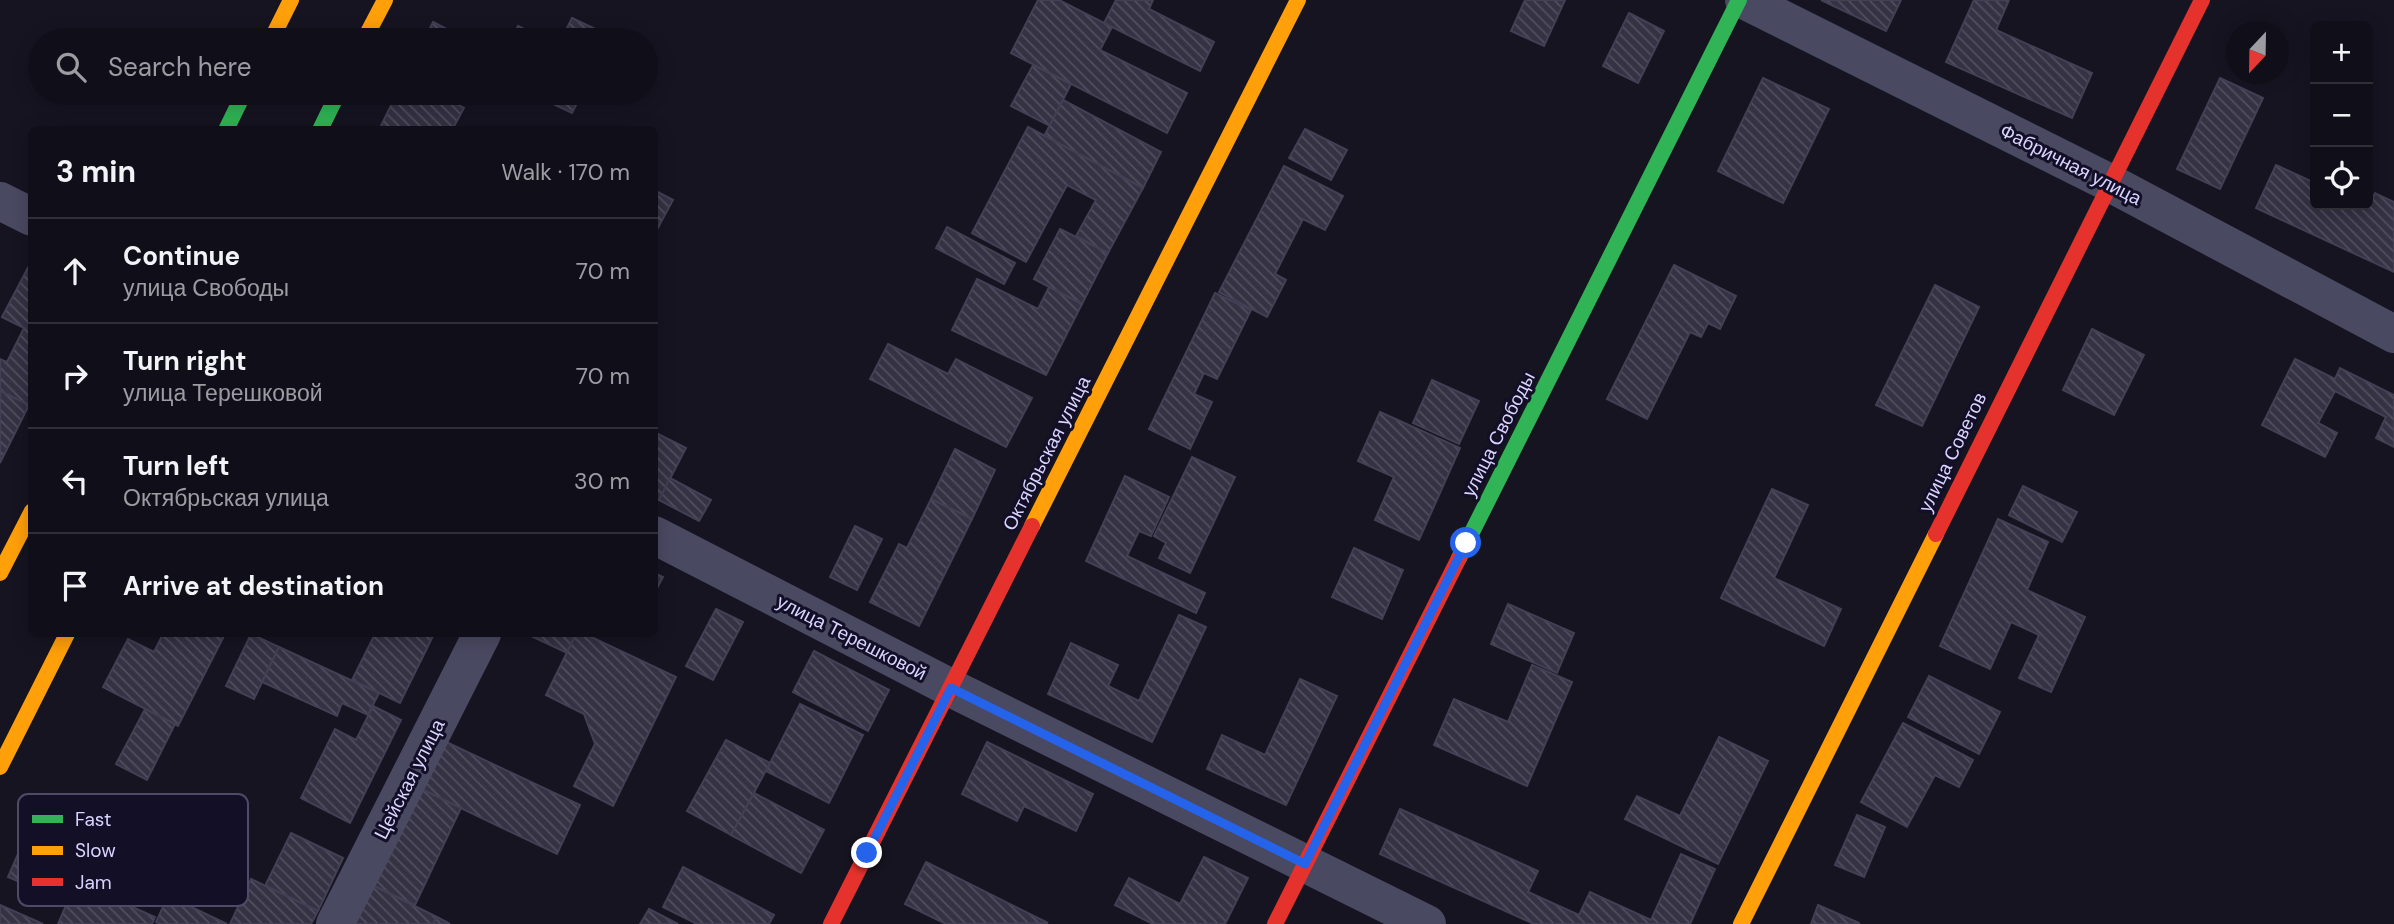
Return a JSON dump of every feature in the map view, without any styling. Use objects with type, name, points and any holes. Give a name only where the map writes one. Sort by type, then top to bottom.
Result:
[{"type":"street","points":[[277,28],[291,0]]},
{"type":"street","points":[[370,28],[384,0]]},
{"type":"street","name":"Октябрьская улица","points":[[831,924],[1298,0]]},
{"type":"street","name":"Фабричная улица","points":[[1742,0],[2110,183],[2394,334]]},
{"type":"street","name":"улица Свободы","points":[[1275,924],[1742,0]]},
{"type":"street","name":"улица Советов","points":[[1741,924],[2202,0]]},
{"type":"street","points":[[228,126],[238,105]]},
{"type":"street","points":[[322,126],[332,105]]},
{"type":"street","points":[[0,201],[28,215]]},
{"type":"street","points":[[0,573],[28,519]]},
{"type":"street","name":"улица Терешковой","points":[[658,537],[951,688],[1427,924]]},
{"type":"street","points":[[0,767],[65,637]]},
{"type":"street","name":"Цейская улица","points":[[335,924],[480,637]]},
{"type":"building","points":[[1038,0],[1059,0],[1112,27],[1100,50],[1187,93],[1167,133],[1011,53]]},
{"type":"building","points":[[1116,0],[1153,0],[1149,9],[1214,42],[1200,71],[1104,23]]},
{"type":"building","points":[[1525,0],[1565,0],[1544,46],[1511,31]]},
{"type":"building","points":[[1821,0],[1901,0],[1886,31]]},
{"type":"building","points":[[1974,0],[2009,0],[1996,30],[2092,73],[2072,118],[1946,62]]},
{"type":"building","points":[[1629,13],[1664,31],[1638,83],[1603,66]]},
{"type":"building","points":[[572,18],[593,28],[567,28]]},
{"type":"building","points":[[433,22],[445,28],[430,28]]},
{"type":"building","points":[[1033,65],[1071,84],[1050,126],[1011,106]]},
{"type":"building","points":[[1763,78],[1829,109],[1783,203],[1718,171]]},
{"type":"building","points":[[2220,78],[2226,81],[2226,84],[2233,84],[2263,98],[2220,189],[2177,169]]},
{"type":"building","points":[[1063,100],[1161,152],[1143,188],[1044,136]]},
{"type":"building","points":[[391,105],[458,105],[464,108],[454,126],[381,126]]},
{"type":"building","points":[[555,105],[576,105],[572,113]]},
{"type":"building","points":[[1028,127],[1143,188],[1108,253],[1076,236],[1096,200],[1067,185],[1026,262],[972,233]]},
{"type":"building","points":[[1305,129],[1347,150],[1331,180],[1289,158]]},
{"type":"building","points":[[2276,165],[2310,181],[2310,210],[2373,210],[2375,193],[2394,202],[2394,272],[2256,208]]},
{"type":"building","points":[[1284,166],[1343,196],[1325,230],[1303,219],[1275,274],[1286,280],[1267,317],[1219,292]]},
{"type":"building","points":[[658,192],[673,200],[658,228]]},
{"type":"building","points":[[947,227],[1015,263],[1004,284],[936,248]]},
{"type":"building","points":[[1060,229],[1108,253],[1082,304],[1034,279]]},
{"type":"building","points":[[1674,265],[1736,296],[1720,329],[1708,323],[1701,337],[1690,332],[1647,419],[1607,399]]},
{"type":"building","points":[[28,268],[28,405],[0,391],[0,359],[7,362],[24,328],[2,317]]},
{"type":"building","points":[[977,279],[1038,309],[1049,287],[1082,304],[1046,375],[952,330]]},
{"type":"building","points":[[1935,285],[1979,307],[1922,426],[1876,405]]},
{"type":"building","points":[[1215,293],[1251,310],[1217,379],[1204,373],[1194,394],[1212,402],[1190,449],[1149,429]]},
{"type":"building","points":[[2092,329],[2144,355],[2114,415],[2063,390]]},
{"type":"building","points":[[888,344],[948,374],[956,359],[1032,398],[1006,447],[870,379]]},
{"type":"building","points":[[2295,359],[2335,379],[2340,368],[2394,395],[2394,447],[2376,438],[2386,417],[2335,391],[2318,423],[2337,433],[2325,457],[2262,425]]},
{"type":"building","points":[[1432,380],[1479,401],[1459,444],[1413,423]]},
{"type":"building","points":[[0,391],[28,405],[28,407],[0,463]]},
{"type":"building","points":[[1380,412],[1460,448],[1419,540],[1375,520],[1394,477],[1358,461]]},
{"type":"building","points":[[658,434],[686,448],[658,500]]},
{"type":"building","points":[[955,449],[995,470],[972,519],[931,499]]},
{"type":"building","points":[[1192,457],[1235,477],[1190,573],[1159,558],[1166,543],[1154,536]]},
{"type":"building","points":[[1125,476],[1169,497],[1151,536],[1139,531],[1127,556],[1205,593],[1196,613],[1086,561]]},
{"type":"building","points":[[670,478],[711,500],[699,521],[659,500]]},
{"type":"building","points":[[2023,486],[2077,512],[2062,542],[2009,515]]},
{"type":"building","points":[[1772,489],[1808,505],[1774,578],[1841,609],[1824,646],[1721,598]]},
{"type":"building","points":[[931,499],[972,519],[919,626],[870,602],[899,544],[907,548]]},
{"type":"building","points":[[1998,519],[2048,542],[2027,590],[2085,617],[2051,692],[2019,678],[2039,635],[2011,622],[1990,669],[1940,646]]},
{"type":"building","points":[[855,526],[882,539],[857,590],[830,577]]},
{"type":"building","points":[[1354,548],[1403,570],[1382,619],[1332,597]]},
{"type":"building","points":[[1508,604],[1574,633],[1557,673],[1491,644]]},
{"type":"building","points":[[716,609],[743,622],[713,680],[686,666]]},
{"type":"building","points":[[1179,615],[1206,627],[1152,742],[1048,694],[1071,643],[1118,665],[1108,686],[1139,701]]},
{"type":"building","points":[[162,637],[223,637],[178,726],[103,687],[128,639],[154,652]]},
{"type":"building","points":[[250,637],[257,637],[279,647],[254,699],[226,686]]},
{"type":"building","points":[[374,637],[433,637],[400,703],[352,680]]},
{"type":"building","points":[[533,637],[575,637],[567,653]]},
{"type":"building","points":[[575,637],[591,637],[676,677],[613,806],[574,786],[595,744],[584,714],[546,695]]},
{"type":"building","points":[[279,647],[379,693],[368,715],[342,703],[337,716],[262,682]]},
{"type":"building","points":[[814,651],[889,690],[868,731],[793,692]]},
{"type":"building","points":[[1532,665],[1572,682],[1527,786],[1434,745],[1454,699],[1508,722]]},
{"type":"building","points":[[1929,676],[2000,712],[1979,754],[1908,717]]},
{"type":"building","points":[[1300,679],[1337,696],[1286,805],[1207,769],[1222,735],[1265,755]]},
{"type":"building","points":[[800,704],[863,735],[829,803],[766,771]]},
{"type":"building","points":[[373,706],[401,720],[350,823],[301,798],[335,729],[356,740]]},
{"type":"building","points":[[145,709],[175,724],[147,780],[116,764]]},
{"type":"building","points":[[1903,723],[1973,760],[1959,787],[1935,775],[1907,827],[1861,802]]},
{"type":"building","points":[[1719,737],[1768,761],[1718,864],[1625,819],[1637,796],[1680,816]]},
{"type":"building","points":[[442,740],[580,805],[557,854],[419,788]]},
{"type":"building","points":[[726,740],[770,763],[731,835],[687,811]]},
{"type":"building","points":[[987,742],[1093,794],[1076,831],[1024,806],[1017,821],[962,794]]},
{"type":"building","points":[[419,788],[461,808],[415,905],[372,885]]},
{"type":"building","points":[[754,793],[824,830],[801,873],[731,835]]},
{"type":"building","points":[[1400,809],[1538,871],[1528,892],[1579,915],[1590,892],[1651,920],[1681,854],[1715,869],[1690,924],[1534,924],[1380,854]]},
{"type":"building","points":[[1857,815],[1885,827],[1864,877],[1835,865]]},
{"type":"building","points":[[291,833],[343,858],[318,911],[265,886]]},
{"type":"building","points":[[18,854],[18,881],[8,877]]},
{"type":"building","points":[[1204,857],[1248,878],[1225,924],[1153,924],[1115,905],[1129,878],[1180,904]]},
{"type":"building","points":[[926,862],[1048,923],[946,924],[905,904]]},
{"type":"building","points":[[683,867],[774,915],[769,924],[697,924],[663,907]]},
{"type":"building","points":[[251,879],[318,911],[311,924],[230,924],[238,906],[248,906],[248,885]]},
{"type":"building","points":[[372,885],[437,917],[433,924],[354,924]]},
{"type":"building","points":[[0,905],[43,924],[0,924]]},
{"type":"building","points":[[1818,905],[1859,923],[1859,924],[1811,924]]},
{"type":"building","points":[[66,906],[130,906],[155,917],[152,924],[58,924]]},
{"type":"building","points":[[163,906],[189,906],[227,924],[160,924],[156,922]]},
{"type":"building","points":[[649,909],[678,924],[640,924]]},
{"type":"building","points":[[437,917],[450,924],[433,924]]},
{"type":"traffic: fast","points":[[1459,558],[1739,0]]},
{"type":"traffic: fast","points":[[228,126],[238,105]]},
{"type":"traffic: fast","points":[[322,126],[332,105]]},
{"type":"traffic: slow","points":[[277,28],[291,0]]},
{"type":"traffic: slow","points":[[370,28],[385,0]]},
{"type":"traffic: slow","points":[[1032,526],[1298,0]]},
{"type":"traffic: slow","points":[[0,573],[28,519]]},
{"type":"traffic: slow","points":[[1741,924],[1936,534]]},
{"type":"traffic: slow","points":[[0,767],[65,637]]},
{"type":"traffic: jam","points":[[1936,534],[2202,0]]},
{"type":"traffic: jam","points":[[831,924],[1032,526]]},
{"type":"traffic: jam","points":[[1275,924],[1459,558]]},
{"type":"route","points":[[867,853],[951,688],[1305,864],[1466,543]]}]
